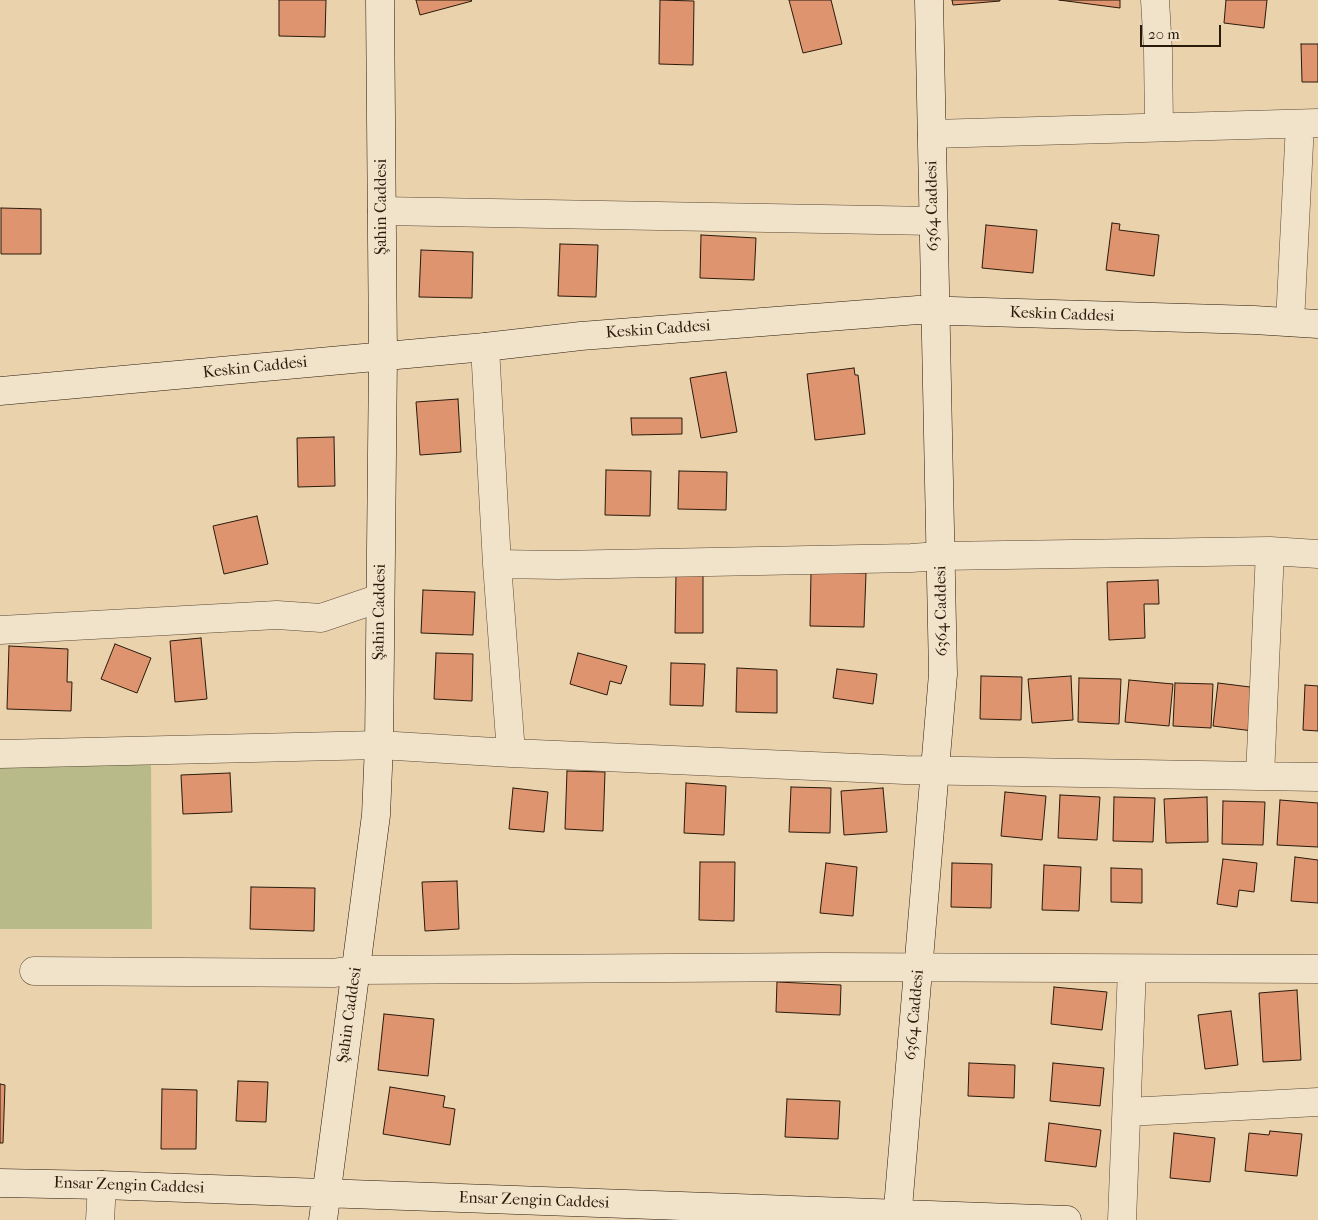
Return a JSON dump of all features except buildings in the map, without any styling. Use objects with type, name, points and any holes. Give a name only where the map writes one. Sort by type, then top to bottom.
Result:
[{"type":"street","name":"Şahin Caddesi","points":[[323,1220],[376,815],[379,745],[383,356],[380,0]]},
{"type":"street","name":"6364 Caddesi","points":[[897,1217],[943,674],[929,0]]},
{"type":"street","points":[[1155,0],[1159,127]]},
{"type":"street","points":[[932,134],[1309,123],[1290,322]]},
{"type":"street","points":[[382,211],[933,221]]},
{"type":"street","name":"Keskin Caddesi","points":[[0,391],[160,378],[581,336],[918,310],[1318,324]]},
{"type":"street","points":[[485,347],[497,564],[511,753]]},
{"type":"street","points":[[497,564],[558,565],[1270,551],[1318,554]]},
{"type":"street","points":[[1260,776],[1270,551]]},
{"type":"street","points":[[0,630],[277,615],[321,618],[380,598]]},
{"type":"street","points":[[0,754],[379,745],[511,753],[935,770],[1318,777]]},
{"type":"street","points":[[34,971],[333,973],[356,970],[815,967],[1318,969]]},
{"type":"street","points":[[1122,1220],[1132,969]]},
{"type":"street","points":[[1127,1112],[1318,1102]]},
{"type":"street","name":"Ensar Zengin Caddesi","points":[[0,1183],[102,1185],[897,1217],[1067,1220]]},
{"type":"street","points":[[100,1220],[102,1185]]},
{"type":"green space","points":[[0,754],[151,754],[152,929],[0,929]]}]
